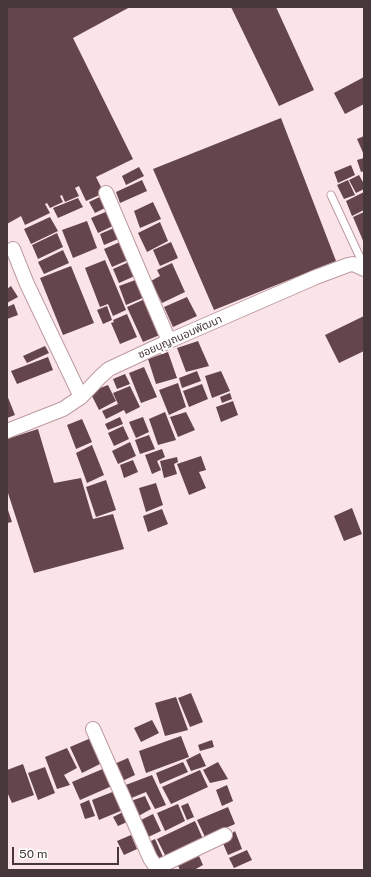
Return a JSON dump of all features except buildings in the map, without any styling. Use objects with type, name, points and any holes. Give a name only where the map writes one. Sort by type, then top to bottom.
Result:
[{"type":"street","points":[[106,193],[170,341]]},
{"type":"street","points":[[12,249],[81,397]]},
{"type":"street","name":"ซอยบุญถนอมพัฒนา","points":[[7,431],[63,409],[81,397],[109,369],[170,341],[316,276],[353,264],[364,268]]},
{"type":"street","points":[[93,729],[150,858],[157,869],[225,835]]},
{"type":"lane","points":[[331,194],[364,268]]}]
